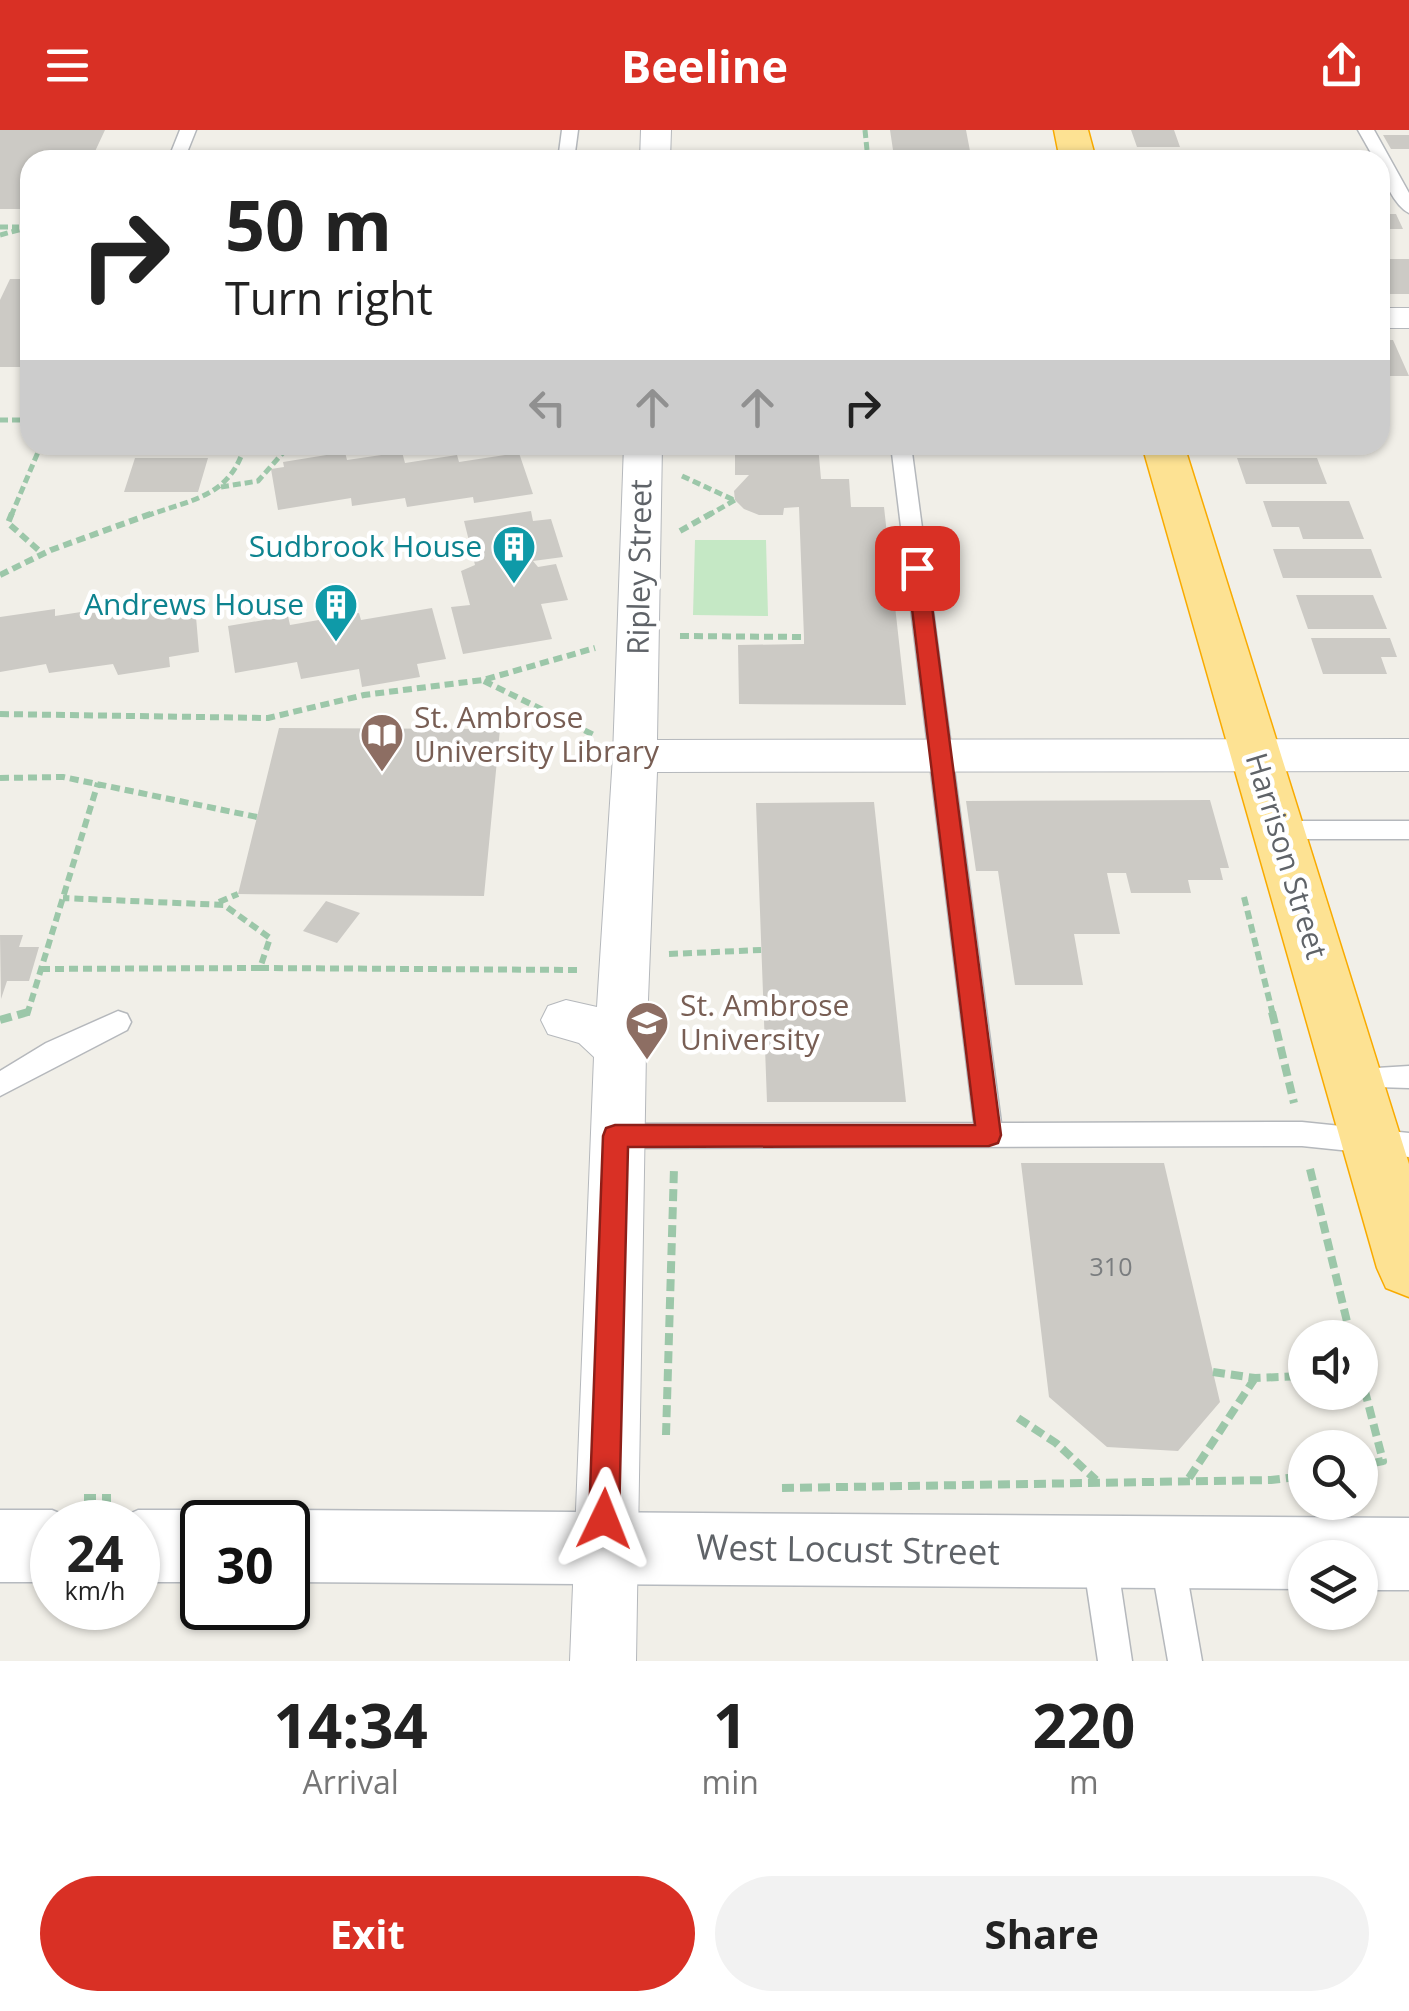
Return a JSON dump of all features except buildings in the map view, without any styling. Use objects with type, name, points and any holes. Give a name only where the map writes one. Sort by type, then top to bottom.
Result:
[{"type":"highway","name":"Harrison Street","points":[[1166,455],[1354,1078],[1391,1142],[1405,1238]]},
{"type":"main road","points":[[0,1546],[30,1546]]},
{"type":"main road","name":"West Locust Street","points":[[310,1546],[1409,1554]]},
{"type":"street","name":"Ripley Street","points":[[603,1661],[615,1136],[635,756],[642,455]]},
{"type":"street","points":[[635,756],[1409,755]]},
{"type":"street","points":[[566,1020],[594,1026],[620,1050]]},
{"type":"lane","points":[[1390,174],[1409,208]]},
{"type":"lane","points":[[902,455],[989,1135]]},
{"type":"lane","points":[[1278,830],[1408,832]]},
{"type":"lane","points":[[0,1085],[56,1051],[118,1022]]},
{"type":"lane","points":[[1354,1078],[1409,1077]]},
{"type":"lane","points":[[615,1136],[1302,1134],[1391,1142]]},
{"type":"lane","points":[[1114,1661],[1133,1554]]},
{"type":"lane","points":[[1133,1554],[1185,1661]]},
{"type":"path","points":[[38,455],[8,523],[42,554]]},
{"type":"path","points":[[219,487],[237,472],[243,455]]},
{"type":"path","points":[[0,576],[42,554],[219,487],[258,481],[281,455]]},
{"type":"path","points":[[640,553],[735,500],[648,455]]},
{"type":"path","points":[[0,714],[268,718],[364,695],[483,680],[638,636],[804,636]]},
{"type":"path","points":[[483,680],[635,756]]},
{"type":"path","points":[[0,778],[63,777],[257,817]]},
{"type":"path","points":[[0,1020],[27,1016],[98,783]]},
{"type":"path","points":[[1243,893],[1348,1320]]},
{"type":"path","points":[[213,904],[238,894]]},
{"type":"path","points":[[63,898],[224,905],[270,938],[260,968]]},
{"type":"path","points":[[41,969],[624,970],[668,954],[761,950]]},
{"type":"path","points":[[665,1451],[676,1136]]},
{"type":"path","points":[[1213,1372],[1255,1378],[1288,1377]]},
{"type":"path","points":[[1188,1479],[1255,1378]]},
{"type":"path","points":[[1018,1418],[1056,1443],[1097,1481]]},
{"type":"path","points":[[762,1488],[1288,1478]]},
{"type":"green space","points":[[695,540],[766,540],[768,616],[693,615]]},
{"type":"place","name":"Sudbrook House","points":[[514,585]]},
{"type":"place","name":"Andrews House","points":[[336,643]]},
{"type":"place","name":"St. Ambrose University Library","points":[[382,773]]},
{"type":"place","name":"St. Ambrose University","points":[[647,1061]]},
{"type":"route","points":[[604,1519],[615,1136],[989,1135],[917,568]]}]
